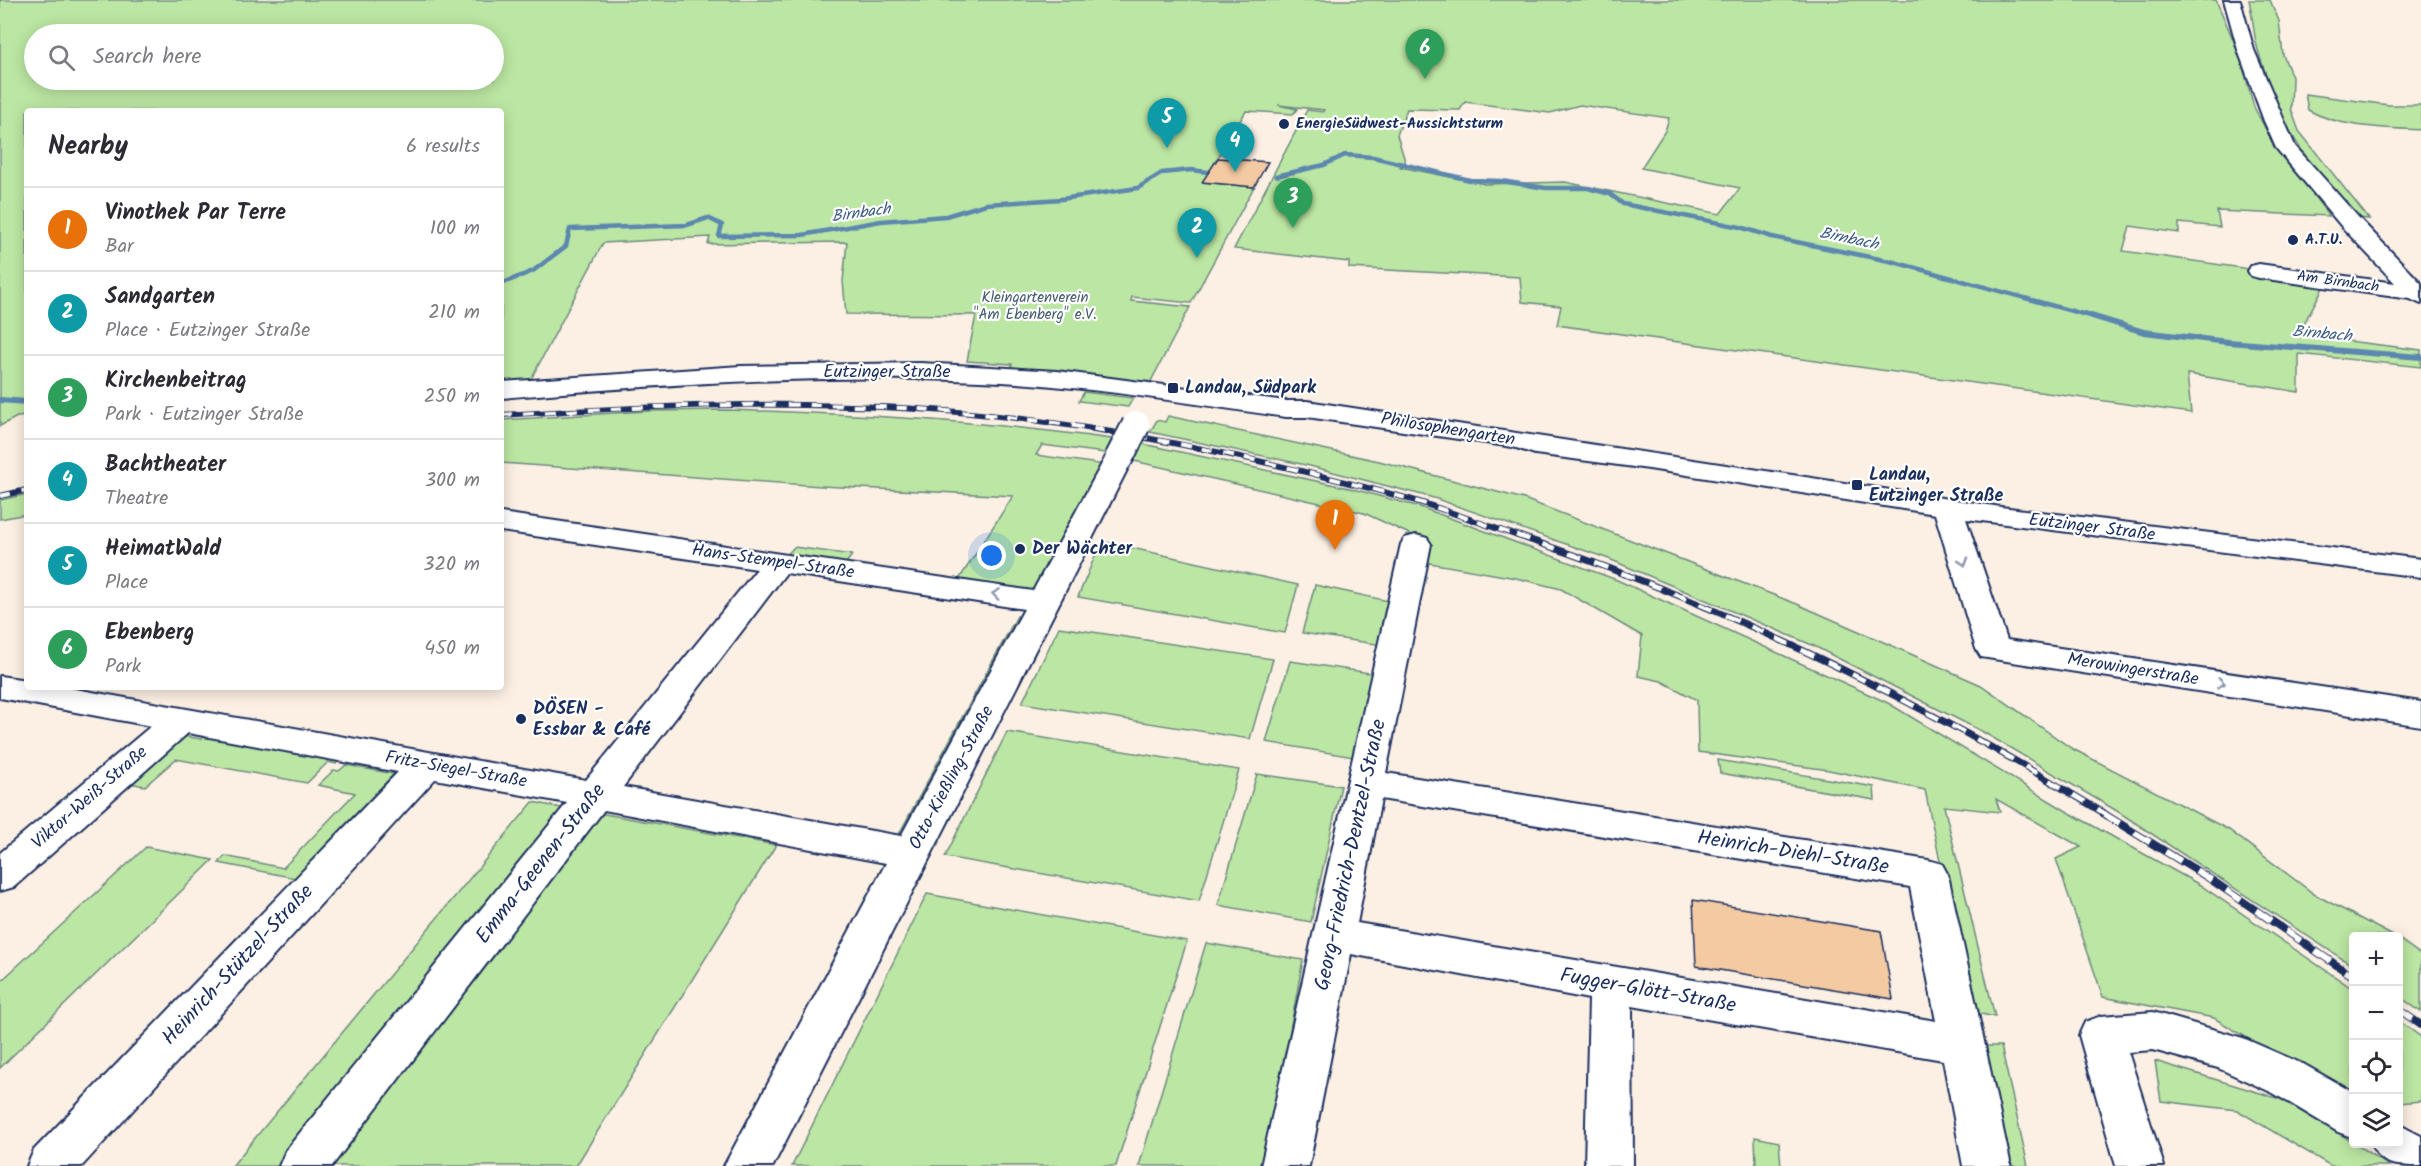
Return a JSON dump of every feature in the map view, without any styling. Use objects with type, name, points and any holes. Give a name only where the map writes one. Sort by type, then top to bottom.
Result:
[{"type":"street","points":[[2232,0],[2246,50],[2273,121],[2286,148],[2324,193],[2419,295]]},
{"type":"street","name":"Am Birnbach","points":[[2259,271],[2419,295]]},
{"type":"street","name":"Eutzinger Straße","points":[[504,390],[702,374],[882,370],[1011,375],[1155,390],[1272,407]]},
{"type":"street","name":"Otto-Kießling-Straße","points":[[748,1166],[1155,390]]},
{"type":"street","name":"Philosophengarten","points":[[1272,407],[1307,409],[1518,440],[1535,446],[1622,458]]},
{"type":"street","name":"Eutzinger Straße","points":[[1622,458],[2183,540],[2321,554],[2421,568]]},
{"type":"street","name":"Merowingerstraße","points":[[1947,507],[1993,649],[2421,714]]},
{"type":"street","name":"Hans-Stempel-Straße","points":[[504,522],[1045,602]]},
{"type":"street","name":"Georg-Friedrich-Dentzel-Straße","points":[[1285,1166],[1416,544]]},
{"type":"street","name":"Emma-Geenen-Straße","points":[[303,1166],[778,563]]},
{"type":"street","name":"Fritz-Siegel-Straße","points":[[0,687],[24,689]]},
{"type":"street","name":"Fritz-Siegel-Straße","points":[[36,690],[109,696],[181,720],[913,853]]},
{"type":"street","name":"Viktor-Weiß-Straße","points":[[0,876],[181,720]]},
{"type":"street","name":"Heinrich-Stützel-Straße","points":[[51,1166],[426,765]]},
{"type":"street","name":"Heinrich-Diehl-Straße","points":[[1365,783],[1928,875],[1987,1166]]},
{"type":"street","name":"Fugger-Glött-Straße","points":[[1334,935],[1611,986],[1962,1044]]},
{"type":"street","points":[[1609,1166],[1611,986]]},
{"type":"street","points":[[2140,1166],[2101,1035],[2153,1031],[2227,1051],[2289,1079],[2349,1114]]},
{"type":"street","points":[[2400,1148],[2421,1164]]},
{"type":"green space","name":"Kleingartenverein \"Am Ebenberg\" e.V.","points":[[0,0],[2216,0],[2239,53],[2254,107],[2271,139],[2329,216],[2217,211],[2220,227],[2179,223],[2179,233],[2130,226],[2123,251],[2327,280],[2298,335],[2421,350],[2421,367],[2299,354],[2299,392],[2187,374],[2191,413],[1557,325],[1561,306],[1522,302],[1520,277],[1349,268],[1349,262],[1234,249],[1307,110],[1323,112],[1324,110],[1278,105],[1297,109],[1293,114],[1246,111],[1203,182],[1254,187],[1191,303],[1132,297],[1131,301],[1190,307],[1150,383],[1011,370],[1012,364],[967,361],[976,315],[846,314],[843,281],[847,242],[708,244],[710,237],[603,243],[531,379],[504,383],[504,108],[24,108],[24,416],[17,417],[0,426]],"holes":[[[1465,102],[1550,113],[1580,105],[1669,118],[1665,131],[1641,168],[1740,188],[1720,214],[1565,182],[1485,184],[1400,167],[1406,164],[1397,135],[1407,109],[1460,110]]]},
{"type":"green space","points":[[2249,0],[2270,0],[2279,21],[2283,55],[2292,77],[2291,109],[2299,131],[2369,219],[2358,218],[2302,151],[2288,127],[2276,102],[2256,44]]},
{"type":"green space","points":[[2305,94],[2389,105],[2421,105],[2421,130],[2348,124],[2321,116],[2308,110]]},
{"type":"green space","points":[[1084,392],[1133,398],[1128,407],[1079,401]]},
{"type":"green space","points":[[729,410],[921,419],[1017,427],[1112,439],[1105,453],[1042,445],[1036,455],[1106,465],[1038,596],[956,584],[1013,496],[821,486],[504,463],[504,420],[647,411]]},
{"type":"green space","points":[[1168,416],[1379,461],[1524,499],[1797,604],[1981,685],[2071,748],[2229,830],[2314,894],[2385,932],[2349,932],[2349,963],[2117,811],[1983,732],[1812,645],[1609,559],[1434,498],[1306,465],[1150,432],[1157,420],[1165,422]]},
{"type":"green space","points":[[1143,444],[1349,488],[1420,507],[1617,580],[1888,703],[2068,812],[2200,885],[2349,986],[2349,1099],[2214,1018],[2103,997],[2056,859],[2081,847],[1996,799],[2000,812],[1944,806],[1995,1017],[1972,1012],[1925,790],[1829,770],[1698,752],[1697,700],[1661,681],[1638,676],[1642,636],[1561,589],[1516,578],[1412,560],[1418,538],[1364,513],[1134,461]]},
{"type":"green space","points":[[24,495],[24,515],[0,519],[0,500]]},
{"type":"green space","points":[[1105,542],[1298,585],[1285,633],[1078,597],[1095,556]]},
{"type":"green space","points":[[794,547],[852,555],[844,566],[785,557]]},
{"type":"green space","points":[[1315,585],[1393,602],[1382,645],[1302,633]]},
{"type":"green space","points":[[1017,616],[1024,617],[899,848],[892,847]]},
{"type":"green space","points":[[1059,627],[1273,659],[1250,739],[1022,703]]},
{"type":"green space","points":[[1290,661],[1377,674],[1359,758],[1266,742]]},
{"type":"green space","points":[[1007,732],[1239,770],[1199,901],[945,857]]},
{"type":"green space","points":[[207,734],[341,758],[336,764],[328,762],[307,783],[176,759],[145,786],[129,783],[183,736],[201,739]]},
{"type":"green space","points":[[1718,760],[1874,787],[1875,800],[1720,773]]},
{"type":"green space","points":[[346,765],[394,774],[295,878],[219,863],[225,856],[283,868],[355,793],[318,785],[334,770],[339,771]]},
{"type":"green space","points":[[1257,774],[1341,786],[1311,922],[1218,905]]},
{"type":"green space","points":[[533,802],[566,809],[280,1166],[232,1166]]},
{"type":"green space","points":[[599,813],[776,845],[576,1166],[318,1166]]},
{"type":"green space","points":[[146,847],[213,860],[0,1068],[0,982]]},
{"type":"green space","points":[[927,894],[1187,941],[1116,1166],[792,1166]]},
{"type":"green space","points":[[2403,942],[2421,955],[2421,1012],[2403,999]]},
{"type":"green space","points":[[1206,943],[1303,960],[1265,1166],[1139,1166]]},
{"type":"green space","points":[[2403,1024],[2421,1037],[2421,1101],[2403,1103]]},
{"type":"green space","points":[[1980,1046],[2001,1046],[2028,1166],[2005,1166]]},
{"type":"green space","points":[[2155,1061],[2293,1103],[2349,1140],[2349,1148],[2362,1148],[2389,1166],[2331,1166],[2237,1110],[2161,1101]]},
{"type":"green space","points":[[1755,1137],[1779,1142],[1781,1166],[1756,1166]]},
{"type":"building","points":[[1218,158],[1268,162],[1254,187],[1202,182]]},
{"type":"building","points":[[1693,900],[1881,931],[1893,999],[1696,966]]},
{"type":"waterway","name":"Birnbach","points":[[1276,176],[1324,165],[1345,155],[1373,157],[1470,180],[1501,181],[1546,188],[1588,188],[1610,194],[1623,204],[1740,227],[1772,237],[1894,262],[2090,316]]},
{"type":"waterway","name":"Birnbach","points":[[504,283],[533,271],[566,246],[570,229],[687,225],[708,218],[722,225],[719,236],[802,235],[881,221],[946,216],[986,204],[1061,199],[1138,188],[1162,173],[1191,170],[1216,173]]},
{"type":"waterway","name":"Birnbach","points":[[2085,314],[2144,332],[2228,342],[2421,357]]},
{"type":"waterway","name":"Birnbach","points":[[0,400],[24,402]]},
{"type":"railway","points":[[504,415],[684,406],[806,405],[929,410],[1042,421],[1198,448],[1300,471],[1402,497],[1521,537]]},
{"type":"railway","points":[[0,496],[24,491]]},
{"type":"railway","points":[[1516,535],[1670,592],[1820,659],[1966,733],[2107,815]]},
{"type":"railway","points":[[2104,814],[2207,877],[2349,974]]},
{"type":"railway","points":[[2403,1012],[2421,1025]]},
{"type":"place","name":"Ebenberg","points":[[1425,79]]},
{"type":"place","name":"EnergieSüdwest-Aussichtsturm","points":[[1284,124]]},
{"type":"place","name":"HeimatWald","points":[[1167,148]]},
{"type":"place","name":"Bachtheater","points":[[1235,172]]},
{"type":"place","name":"Kirchenbeitrag","points":[[1293,228]]},
{"type":"place","name":"A.T.U.","points":[[2293,240]]},
{"type":"place","name":"Sandgarten","points":[[1197,258]]},
{"type":"place","name":"Landau, Südpark","points":[[1173,388]]},
{"type":"place","name":"Landau, Eutzinger Straße","points":[[1857,485]]},
{"type":"place","name":"Der Wächter","points":[[1020,549]]},
{"type":"place","name":"Vinothek Par Terre","points":[[1335,550]]},
{"type":"place","name":"DÖSEN - Essbar & Café","points":[[521,719]]}]
